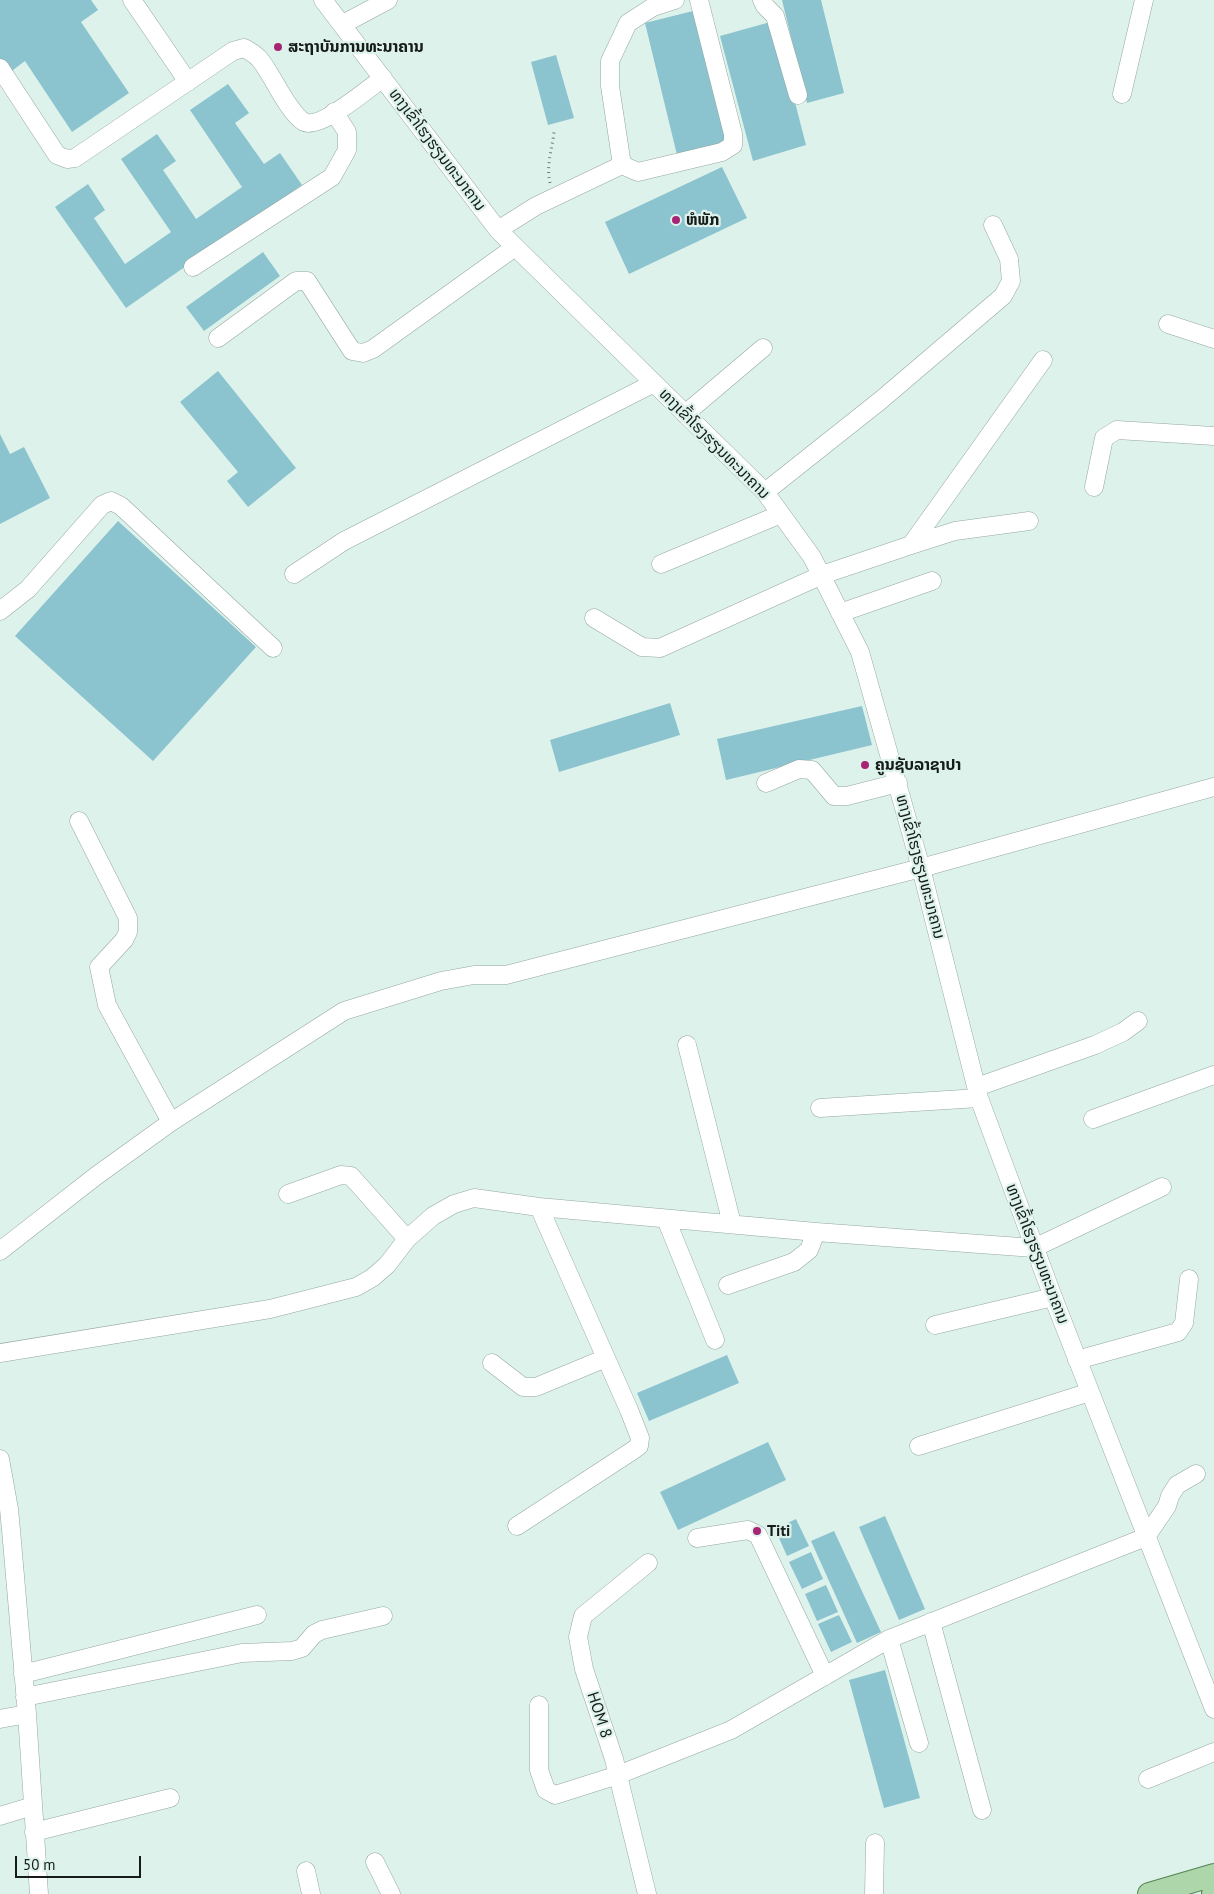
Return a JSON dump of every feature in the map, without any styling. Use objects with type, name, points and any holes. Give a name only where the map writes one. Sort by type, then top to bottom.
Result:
[{"type":"main road","points":[[1149,1894],[1214,1875]]},
{"type":"street","points":[[132,0],[188,82]]},
{"type":"street","name":"ທາງເຂົ້າໂຮງຮຽນທະນາຄານ","points":[[323,0],[498,230],[765,492],[812,558],[822,576],[860,652],[921,868],[978,1093],[1034,1248],[1214,1709]]},
{"type":"street","points":[[343,24],[388,0]]},
{"type":"street","points":[[622,165],[610,86],[610,61],[628,23],[653,7],[675,0]]},
{"type":"street","points":[[498,230],[536,206],[622,165],[638,172],[722,152],[733,145],[733,134],[699,0]]},
{"type":"street","points":[[762,0],[775,16],[798,95]]},
{"type":"street","points":[[1122,94],[1144,0]]},
{"type":"street","points":[[0,68],[57,155],[67,159],[75,158],[233,51],[244,48],[257,55],[286,102],[302,121],[310,124],[324,120],[383,78]]},
{"type":"street","points":[[193,267],[332,177],[347,150],[347,132],[334,112]]},
{"type":"street","points":[[765,492],[881,400],[1003,296],[1011,281],[1009,259],[993,226]]},
{"type":"street","points":[[218,338],[296,281],[307,281],[352,351],[363,353],[372,349],[515,247]]},
{"type":"street","points":[[1168,324],[1214,339]]},
{"type":"street","points":[[685,414],[763,348]]},
{"type":"street","points":[[911,545],[1043,360]]},
{"type":"street","points":[[294,574],[344,541],[654,383]]},
{"type":"street","points":[[1094,487],[1104,438],[1117,430],[1214,436]]},
{"type":"street","points":[[0,611],[28,589],[102,506],[111,501],[121,506],[273,648]]},
{"type":"street","points":[[661,564],[780,514]]},
{"type":"street","points":[[594,618],[642,647],[660,648],[822,576],[911,545],[954,531],[1029,521]]},
{"type":"street","points":[[840,613],[932,581]]},
{"type":"street","points":[[766,783],[799,769],[812,770],[834,796],[847,796],[898,783]]},
{"type":"street","points":[[0,1251],[96,1176],[171,1122],[344,1011],[440,981],[474,975],[506,975],[921,868],[1214,787]]},
{"type":"street","points":[[79,821],[128,918],[128,932],[124,940],[99,967],[107,1005],[171,1122]]},
{"type":"street","points":[[820,1108],[978,1093],[1095,1045],[1122,1032],[1138,1021]]},
{"type":"street","points":[[687,1045],[732,1224]]},
{"type":"street","points":[[1093,1118],[1214,1075]]},
{"type":"street","points":[[288,1194],[341,1175],[351,1176],[407,1239]]},
{"type":"street","points":[[0,1353],[270,1309],[356,1287],[372,1278],[387,1265],[407,1239],[433,1216],[454,1204],[474,1198],[539,1208],[816,1232],[1034,1248],[1162,1187]]},
{"type":"street","points":[[517,1526],[639,1446],[640,1438],[539,1208]]},
{"type":"street","points":[[666,1219],[715,1340]]},
{"type":"street","points":[[728,1285],[794,1262],[810,1250],[816,1232]]},
{"type":"street","points":[[1077,1360],[1178,1332],[1184,1323],[1189,1279]]},
{"type":"street","points":[[935,1325],[1053,1297]]},
{"type":"street","points":[[492,1363],[523,1387],[536,1388],[606,1358]]},
{"type":"street","points":[[919,1446],[1090,1392]]},
{"type":"street","points":[[0,1459],[26,1706],[39,1894]]},
{"type":"street","points":[[539,1705],[539,1770],[546,1790],[555,1795],[618,1775],[731,1730],[889,1638],[1146,1537],[1168,1506],[1170,1496],[1177,1485],[1196,1474]]},
{"type":"street","points":[[698,1538],[748,1530],[758,1535],[825,1676]]},
{"type":"street","name":"HOM 8","points":[[647,1894],[618,1775],[586,1676],[578,1637],[583,1616],[648,1563]]},
{"type":"street","points":[[23,1674],[257,1615]]},
{"type":"street","points":[[0,1719],[26,1706],[242,1653],[292,1652],[302,1648],[314,1634],[322,1630],[383,1616]]},
{"type":"street","points":[[931,1622],[982,1810]]},
{"type":"street","points":[[889,1638],[919,1743]]},
{"type":"street","points":[[1148,1779],[1214,1752]]},
{"type":"street","points":[[34,1832],[170,1798]]},
{"type":"street","points":[[0,1816],[32,1806]]},
{"type":"street","points":[[874,1894],[875,1843]]},
{"type":"street","points":[[375,1862],[391,1894]]},
{"type":"street","points":[[306,1871],[311,1894]]},
{"type":"path","points":[[536,206],[550,186],[548,159],[554,132]]},
{"type":"building","points":[[0,0],[91,0],[98,10],[81,22],[129,93],[72,132],[25,61],[9,73],[0,60]]},
{"type":"building","points":[[782,0],[821,0],[844,93],[807,103]]},
{"type":"building","points":[[693,11],[726,142],[677,155],[645,23]]},
{"type":"building","points":[[774,21],[806,145],[753,161],[720,36]]},
{"type":"building","points":[[556,55],[574,118],[548,125],[531,62]]},
{"type":"building","points":[[228,84],[249,113],[235,123],[264,164],[280,153],[302,185],[126,308],[55,207],[88,184],[105,210],[94,218],[125,264],[171,232],[121,159],[157,134],[176,161],[163,170],[196,219],[242,187],[190,110]]},
{"type":"building","name":"ຫໍພັກ","points":[[722,167],[747,218],[629,274],[605,222]]},
{"type":"building","points":[[263,252],[280,276],[204,331],[186,307]]},
{"type":"building","points":[[218,371],[296,468],[248,507],[227,481],[238,472],[180,402]]},
{"type":"building","points":[[0,434],[10,454],[24,447],[50,498],[0,524]]},
{"type":"building","points":[[118,521],[256,647],[153,761],[15,636]]},
{"type":"building","points":[[670,703],[680,735],[559,772],[550,740]]},
{"type":"building","points":[[862,706],[872,745],[726,780],[717,739]]},
{"type":"building","points":[[727,1355],[739,1383],[649,1421],[637,1393]]},
{"type":"building","points":[[768,1442],[786,1480],[678,1530],[660,1492]]},
{"type":"building","points":[[885,1516],[925,1609],[899,1620],[859,1527]]},
{"type":"building","points":[[796,1519],[809,1546],[787,1556],[775,1529]]},
{"type":"building","points":[[834,1531],[881,1632],[857,1643],[811,1541]]},
{"type":"building","points":[[811,1552],[823,1579],[802,1589],[789,1562]]},
{"type":"building","points":[[826,1585],[838,1612],[817,1621],[805,1594]]},
{"type":"building","points":[[839,1615],[852,1642],[831,1652],[818,1624]]},
{"type":"building","points":[[885,1670],[920,1798],[884,1808],[849,1680]]},
{"type":"place","name":"ສະຖາບັນການທະນາຄານ","points":[[278,47]]},
{"type":"place","name":"ຫໍພັກ","points":[[676,220]]},
{"type":"place","name":"ຄູນຊັບລາຊາປາ","points":[[865,765]]},
{"type":"place","name":"Titi","points":[[757,1531]]}]
